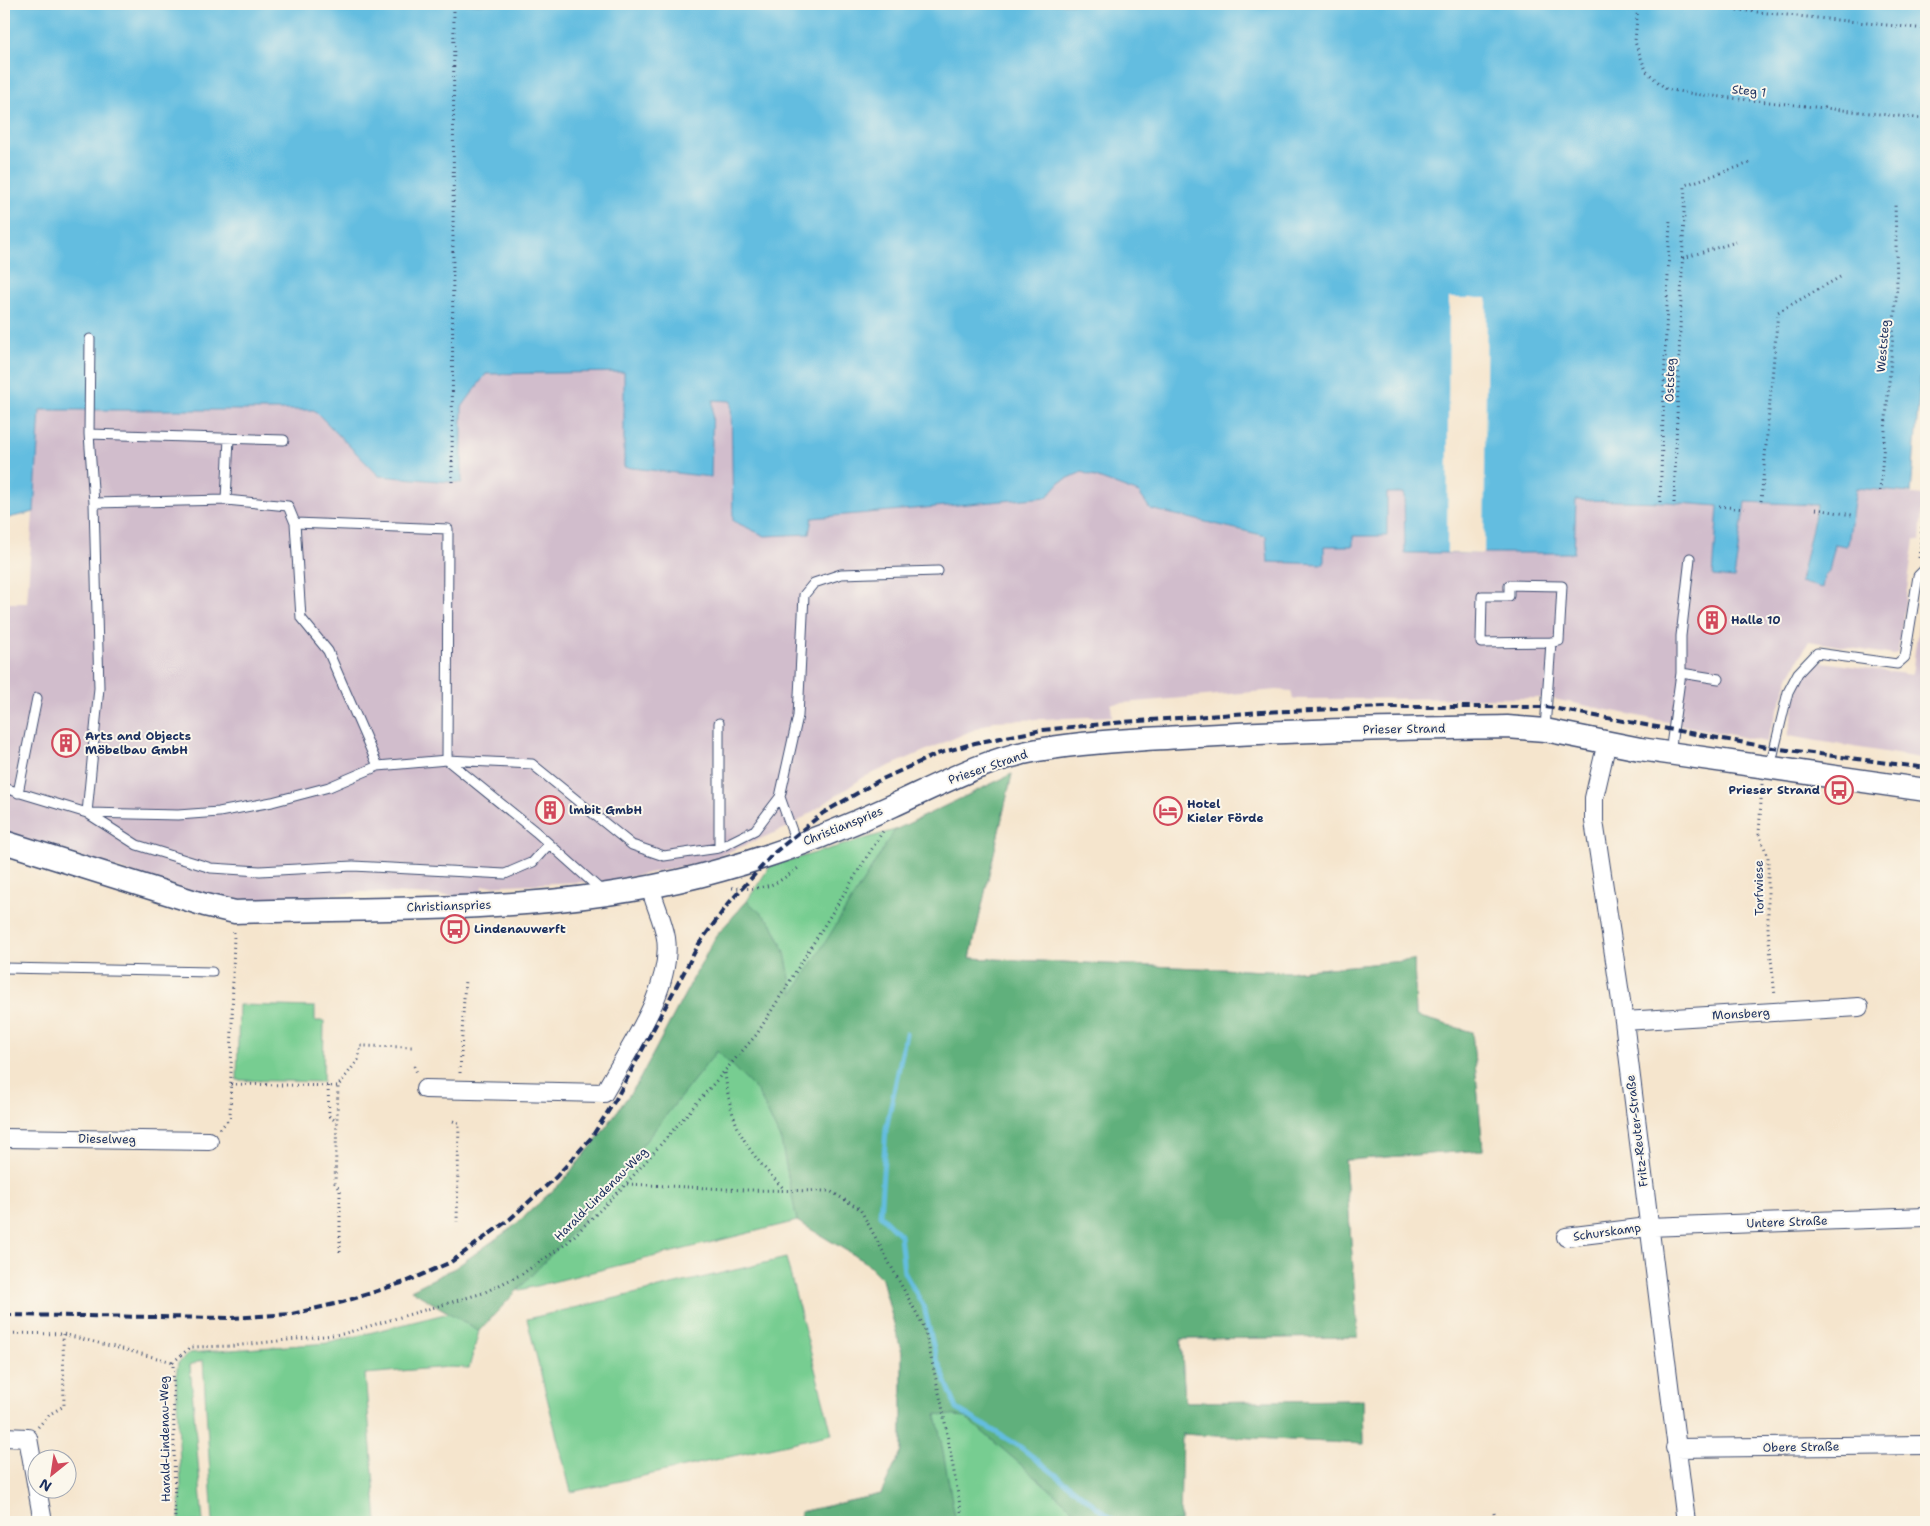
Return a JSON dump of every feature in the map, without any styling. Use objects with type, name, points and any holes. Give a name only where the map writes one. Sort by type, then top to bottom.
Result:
[{"type":"street","name":"Prieser Strand","points":[[889,808],[955,776],[1015,755],[1067,746],[1276,731],[1507,727],[1545,730],[1670,753],[1926,790]]},
{"type":"street","name":"Fritz-Reuter-Straße","points":[[1607,742],[1594,798],[1594,821],[1624,1021],[1686,1522]]},
{"type":"street","name":"Christianspries","points":[[4,842],[205,905],[235,912],[500,904],[606,894],[719,871],[797,844],[889,808]]},
{"type":"street","points":[[424,1090],[604,1093],[651,1008],[666,966],[666,937],[650,886]]},
{"type":"street","name":"Monsberg","points":[[1624,1021],[1859,1007]]},
{"type":"street","name":"Dieselweg","points":[[4,1138],[209,1141]]},
{"type":"street","name":"Untere Straße","points":[[1648,1227],[1926,1217]]},
{"type":"street","name":"Schurskamp","points":[[1566,1238],[1648,1227]]},
{"type":"street","points":[[4,1437],[28,1438],[43,1522]]},
{"type":"street","name":"Obere Straße","points":[[1676,1448],[1926,1445]]},
{"type":"lane","points":[[87,814],[99,688],[94,503],[89,434],[90,339]]},
{"type":"lane","points":[[89,434],[284,440]]},
{"type":"lane","points":[[226,500],[229,438]]},
{"type":"lane","points":[[94,503],[226,500],[288,506],[295,522],[301,618],[328,652],[378,766]]},
{"type":"lane","points":[[295,522],[448,529],[446,760]]},
{"type":"lane","points":[[1670,753],[1681,673],[1681,636],[1690,558]]},
{"type":"lane","points":[[1766,766],[1788,692],[1798,673],[1817,653],[1897,664],[1905,657],[1918,576],[1926,568]]},
{"type":"lane","points":[[87,814],[178,815],[219,812],[272,802],[329,787],[378,766],[446,760],[532,764],[632,845],[664,856],[719,848],[755,830],[780,797],[798,716],[804,595],[814,584],[841,574],[938,571]]},
{"type":"lane","points":[[1509,585],[1562,586],[1559,641],[1551,642],[1480,643],[1482,596],[1509,596],[1509,585]]},
{"type":"lane","points":[[1545,730],[1551,642]]},
{"type":"lane","points":[[1681,673],[1719,679]]},
{"type":"lane","points":[[18,793],[37,698]]},
{"type":"lane","points":[[719,723],[719,848]]},
{"type":"lane","points":[[446,760],[549,844],[606,894]]},
{"type":"lane","points":[[4,788],[87,814],[137,845],[211,868],[260,871],[353,866],[505,874],[533,862],[549,844]]},
{"type":"lane","points":[[780,797],[797,844]]},
{"type":"lane","points":[[4,968],[212,972]]},
{"type":"path","points":[[452,482],[454,4]]},
{"type":"path","name":"Steg 1","points":[[1638,4],[1634,42],[1646,71],[1666,89],[1704,95],[1926,119]]},
{"type":"path","points":[[1728,9],[1926,29]]},
{"type":"path","name":"Oststeg","points":[[1674,502],[1685,185],[1750,163]]},
{"type":"path","name":"Weststeg","points":[[1880,491],[1897,286],[1895,202]]},
{"type":"path","points":[[1660,502],[1670,219]]},
{"type":"path","points":[[1683,258],[1736,242]]},
{"type":"path","points":[[1761,502],[1778,312],[1842,276]]},
{"type":"path","points":[[1918,576],[1926,485]]},
{"type":"path","points":[[1718,506],[1744,509]]},
{"type":"path","points":[[1816,509],[1852,516]]},
{"type":"path","name":"Torfwiese","points":[[1766,766],[1759,834],[1768,857],[1768,930],[1776,1012]]},
{"type":"path","name":"Harald-Lindenau-Weg","points":[[175,1522],[173,1362],[191,1347],[234,1346],[342,1334],[483,1293],[522,1274],[566,1244],[626,1184],[725,1073],[757,1034],[889,822],[889,808]]},
{"type":"path","points":[[209,1141],[230,1118],[235,912]]},
{"type":"path","points":[[465,979],[460,1073],[470,1073]]},
{"type":"path","points":[[340,1252],[340,1191],[335,1183],[338,1086],[358,1060],[360,1046],[414,1047]]},
{"type":"path","points":[[725,1073],[732,1114],[746,1146],[759,1163],[786,1190]]},
{"type":"path","points":[[231,1084],[338,1086]]},
{"type":"path","points":[[328,1086],[329,1116],[337,1122]]},
{"type":"path","points":[[453,1121],[459,1123],[457,1222]]},
{"type":"path","points":[[626,1184],[745,1190],[830,1191],[860,1209],[924,1327],[942,1406],[963,1522]]},
{"type":"path","points":[[4,1333],[63,1334],[173,1362]]},
{"type":"path","points":[[28,1438],[50,1414],[64,1406],[63,1334]]},
{"type":"path","points":[[1494,1513],[1495,1522]]},
{"type":"shaded area","points":[[624,372],[624,467],[710,477],[713,400],[731,401],[733,521],[811,518],[1047,497],[1060,482],[1082,472],[1139,493],[1150,509],[1266,537],[1269,562],[1324,563],[1324,546],[1352,546],[1353,536],[1387,536],[1387,493],[1404,493],[1405,553],[1574,553],[1575,500],[1667,502],[1719,506],[1713,575],[1734,578],[1745,502],[1816,504],[1800,582],[1822,588],[1824,576],[1829,571],[1835,544],[1846,546],[1848,544],[1856,488],[1923,495],[1920,541],[1914,540],[1898,652],[1893,655],[1809,641],[1790,675],[1766,742],[1548,698],[1293,699],[1291,691],[1277,690],[1111,704],[1112,716],[994,721],[864,777],[791,826],[704,862],[609,881],[482,886],[481,897],[362,892],[254,900],[208,897],[4,833],[4,603],[27,603],[40,410],[314,410],[379,476],[461,483],[462,407],[486,374]]},
{"type":"shaded area","points":[[1924,577],[1926,577],[1926,759],[1788,736],[1800,678],[1813,665],[1823,662],[1912,675]]},
{"type":"green space","points":[[1012,774],[970,958],[1287,972],[1414,960],[1416,1016],[1472,1032],[1483,1150],[1345,1160],[1358,1337],[1181,1339],[1185,1402],[1363,1400],[1364,1444],[1181,1434],[1180,1522],[801,1522],[800,1512],[881,1494],[902,1450],[902,1353],[882,1279],[864,1261],[797,1221],[516,1291],[479,1331],[469,1368],[448,1367],[365,1374],[377,1522],[213,1522],[203,1360],[190,1365],[203,1522],[179,1522],[181,1487],[176,1377],[178,1363],[189,1353],[329,1343],[449,1313],[411,1290],[455,1268],[514,1226],[561,1183],[595,1142],[637,1084],[716,936],[747,901],[770,866],[895,830]]},
{"type":"green space","points":[[1012,774],[970,958],[1287,972],[1414,960],[1416,1016],[1472,1032],[1483,1150],[1345,1160],[1358,1337],[1181,1339],[1185,1402],[1363,1400],[1364,1444],[1182,1434],[1180,1522],[1088,1522],[965,1417],[936,1414],[956,1522],[801,1522],[800,1512],[881,1494],[902,1450],[902,1353],[882,1279],[864,1261],[797,1221],[781,1141],[758,1092],[717,1051],[580,1224],[479,1331],[411,1290],[455,1268],[514,1226],[561,1183],[595,1142],[637,1084],[716,936],[747,901],[771,922],[785,952],[793,994],[895,830]]},
{"type":"green space","points":[[239,1005],[315,1007],[315,1021],[324,1021],[323,1082],[237,1080]]},
{"type":"green space","points":[[786,1258],[832,1434],[571,1492],[527,1319]]},
{"type":"water","points":[[4,4],[1926,4],[1926,309],[1911,493],[1856,488],[1848,544],[1846,546],[1835,544],[1829,571],[1824,576],[1822,588],[1800,582],[1817,505],[1745,502],[1734,578],[1713,576],[1718,506],[1667,502],[1576,500],[1574,553],[1405,553],[1404,493],[1387,493],[1387,536],[1353,536],[1353,546],[1324,546],[1324,564],[1268,562],[1266,536],[1150,509],[1139,493],[1082,472],[1060,482],[1047,497],[812,518],[809,534],[765,536],[733,521],[731,401],[713,400],[711,477],[624,467],[624,372],[486,374],[462,407],[462,483],[379,476],[314,410],[40,410],[34,512],[4,519]]},
{"type":"pier","points":[[1449,298],[1487,298],[1484,554],[1447,553]]},
{"type":"waterway","points":[[906,1034],[886,1129],[880,1215],[900,1235],[904,1272],[924,1307],[936,1357],[957,1409],[1019,1446],[1116,1522]]},
{"type":"railway","points":[[4,1315],[231,1318],[292,1314],[343,1302],[408,1281],[451,1262],[510,1219],[556,1177],[591,1138],[616,1099],[699,944],[728,904],[774,853],[823,813],[878,781],[937,754],[975,743],[1042,730],[1262,712],[1386,707],[1546,707],[1773,748],[1926,768]]},
{"type":"place","name":"Halle 10","points":[[1712,620]]},
{"type":"place","name":"Arts and Objects Möbelbau GmbH","points":[[66,743]]},
{"type":"place","name":"Prieser Strand","points":[[1839,790]]},
{"type":"place","name":"lmbit GmbH","points":[[550,810]]},
{"type":"place","name":"Hotel Kieler Förde","points":[[1168,811]]},
{"type":"place","name":"Lindenauwerft","points":[[455,929]]}]
